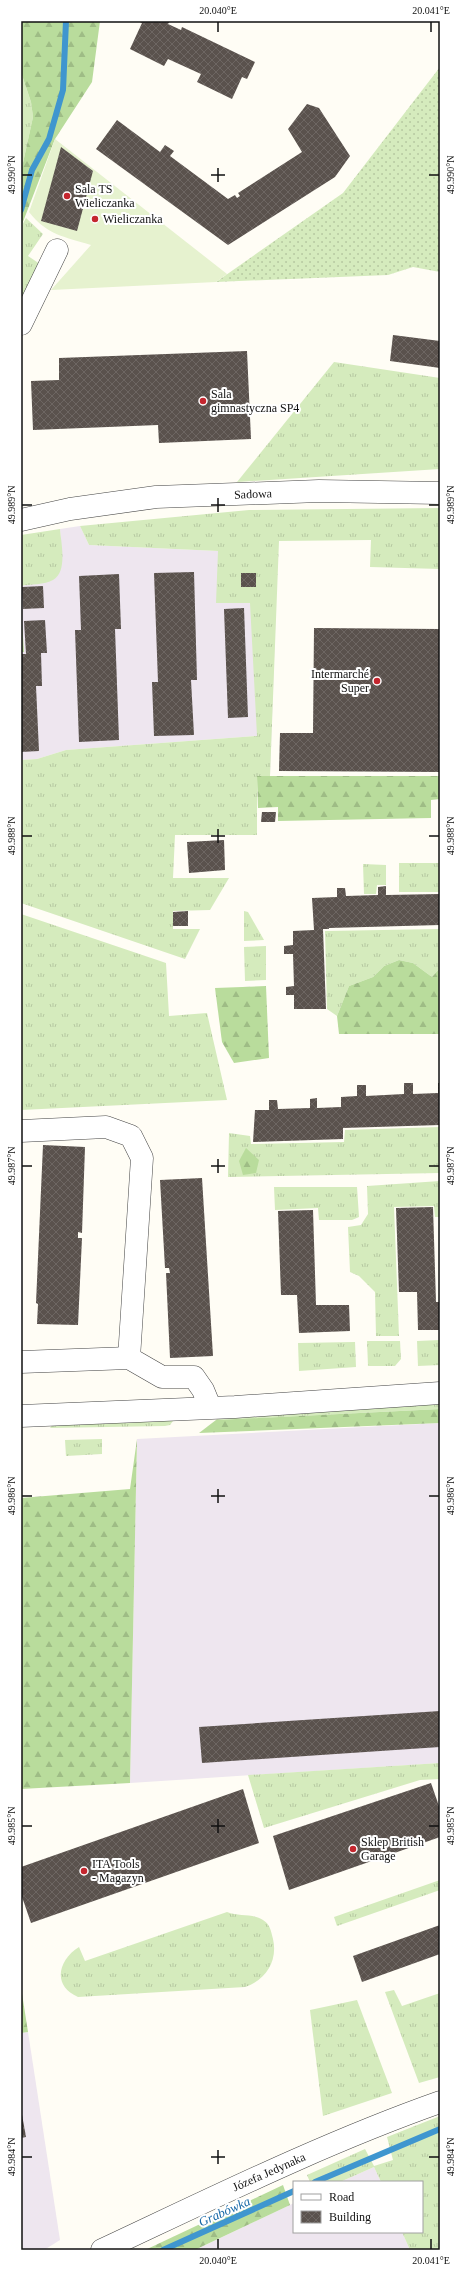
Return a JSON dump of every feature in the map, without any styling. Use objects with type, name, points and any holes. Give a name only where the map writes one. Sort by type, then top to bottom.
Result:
[{"type":"street","points":[[21,324],[58,250]]},
{"type":"street","name":"Sadowa","points":[[21,520],[70,509],[156,497],[319,491],[440,493]]},
{"type":"street","points":[[21,1131],[106,1127],[131,1136],[140,1153],[142,1158],[129,1358]]},
{"type":"street","points":[[21,1362],[129,1358],[162,1377],[194,1377],[203,1390],[210,1407]]},
{"type":"street","points":[[21,1416],[210,1407],[440,1393]]},
{"type":"street","name":"Józefa Jedynaka","points":[[102,2250],[288,2163],[392,2119],[440,2102]]},
{"type":"shaded area","points":[[80,526],[89,545],[218,551],[276,603],[270,776],[257,736],[66,750],[37,759],[21,760],[21,586],[52,580],[62,563],[60,529]]},
{"type":"shaded area","points":[[440,1423],[440,1763],[130,1783],[137,1439]]},
{"type":"shaded area","points":[[28,2032],[60,2240],[44,2250],[21,2250],[21,2033]]},
{"type":"shaded area","points":[[374,2167],[381,2181],[342,2181]]},
{"type":"shaded area","points":[[293,2203],[293,2233],[402,2233],[410,2250],[195,2250]]},
{"type":"green space","points":[[21,21],[100,21],[92,82],[55,139],[21,227],[21,172],[33,117],[31,102],[21,72]]},
{"type":"green space","points":[[440,67],[440,272],[413,267],[388,275],[216,282],[343,193]]},
{"type":"green space","points":[[21,72],[31,102],[33,117],[21,172]]},
{"type":"green space","name":"Wieliczanka","points":[[55,139],[227,274],[216,282],[51,290],[91,245],[57,234],[43,226],[29,212]]},
{"type":"green space","points":[[26,218],[43,234],[28,256],[40,264],[21,308],[21,227]]},
{"type":"green space","points":[[334,362],[440,378],[440,469],[237,482]]},
{"type":"green space","points":[[440,508],[440,569],[370,567],[371,540],[279,541],[270,776],[257,777],[257,835],[175,835],[173,878],[229,878],[210,910],[173,911],[173,929],[200,929],[185,959],[21,903],[21,760],[37,759],[66,750],[257,736],[250,603],[216,603],[218,551],[89,545],[80,526],[249,510]]},
{"type":"green space","points":[[60,529],[62,564],[61,571],[58,576],[50,582],[21,586],[21,535]]},
{"type":"green space","points":[[21,608],[24,652],[21,652]]},
{"type":"green space","points":[[257,776],[440,776],[440,799],[431,800],[431,818],[278,821],[278,807],[258,808]]},
{"type":"green space","points":[[399,863],[440,863],[440,892],[399,892]]},
{"type":"green space","points":[[363,864],[386,865],[386,885],[377,885],[376,894],[364,894]]},
{"type":"green space","points":[[244,911],[248,912],[264,940],[244,941]]},
{"type":"green space","points":[[21,914],[166,963],[169,1016],[207,1013],[227,1100],[21,1110]]},
{"type":"green space","points":[[440,929],[440,968],[432,977],[413,963],[399,960],[384,966],[373,977],[349,986],[337,1016],[327,1009],[325,931]]},
{"type":"green space","points":[[266,946],[266,980],[245,981],[244,947]]},
{"type":"green space","points":[[399,960],[413,963],[432,977],[440,968],[440,1034],[339,1034],[337,1016],[349,986],[373,977],[384,966]]},
{"type":"green space","points":[[266,986],[269,1058],[234,1063],[222,1042],[215,988]]},
{"type":"green space","points":[[440,1127],[440,1173],[228,1177],[229,1133],[250,1136],[251,1144],[344,1142],[345,1130]]},
{"type":"green space","points":[[246,1148],[259,1160],[256,1173],[243,1175],[239,1161]]},
{"type":"green space","points":[[440,1181],[440,1217],[435,1217],[434,1206],[394,1207],[399,1336],[376,1336],[375,1292],[359,1276],[350,1272],[348,1227],[361,1225],[368,1214],[367,1186]]},
{"type":"green space","points":[[274,1187],[357,1187],[359,1217],[352,1220],[319,1220],[318,1208],[275,1210]]},
{"type":"green space","points":[[440,1340],[440,1365],[418,1366],[417,1341]]},
{"type":"green space","points":[[367,1341],[400,1341],[401,1359],[395,1366],[368,1366]]},
{"type":"green space","points":[[355,1342],[356,1367],[299,1371],[298,1343]]},
{"type":"green space","points":[[440,1401],[440,1409],[216,1420],[222,1413]]},
{"type":"green space","points":[[440,1409],[440,1423],[199,1433],[216,1420]]},
{"type":"green space","points":[[172,1418],[173,1421],[170,1425],[165,1426],[50,1428],[53,1424]]},
{"type":"green space","points":[[102,1439],[102,1454],[66,1456],[65,1440]]},
{"type":"green space","points":[[137,1439],[130,1783],[21,1789],[21,1498],[130,1489]]},
{"type":"green space","points":[[440,1763],[440,1779],[420,1780],[264,1828],[248,1775]]},
{"type":"green space","points":[[440,1880],[440,1890],[337,1926],[334,1917]]},
{"type":"green space","points":[[227,1912],[254,1916],[263,1920],[269,1926],[273,1939],[274,1955],[269,1969],[259,1980],[245,1987],[78,1997],[64,1986],[61,1980],[61,1973],[66,1959],[79,1947],[85,1961]]},
{"type":"green space","points":[[21,1987],[28,2032],[21,2033]]},
{"type":"green space","points":[[394,1990],[402,2006],[440,1993],[440,2077],[419,2083],[385,1992]]},
{"type":"green space","points":[[357,2000],[392,2093],[323,2116],[310,2010]]},
{"type":"green space","points":[[440,2116],[440,2250],[410,2250],[402,2233],[423,2233],[423,2181],[381,2181],[374,2167],[342,2181],[310,2181],[307,2175],[365,2149],[374,2166],[393,2160],[387,2137]]},
{"type":"green space","points":[[283,2185],[290,2205],[195,2250],[145,2250]]},
{"type":"building","points":[[138,21],[170,21],[168,24],[181,30],[182,27],[255,62],[247,79],[242,77],[232,99],[197,82],[201,74],[168,59],[164,66],[130,49],[142,23]]},
{"type":"building","points":[[307,104],[319,108],[350,156],[335,177],[228,245],[96,149],[117,120],[160,152],[165,145],[174,151],[170,156],[228,199],[235,195],[237,198],[240,196],[238,193],[302,152],[288,129]]},
{"type":"building","name":"Sala TS Wieliczanka","points":[[61,147],[93,171],[77,231],[41,221]]},
{"type":"building","points":[[393,335],[440,341],[440,368],[390,361]]},
{"type":"building","points":[[247,351],[251,439],[159,443],[158,425],[33,430],[31,381],[59,380],[59,358]]},
{"type":"building","points":[[194,572],[197,680],[191,680],[194,735],[154,736],[152,682],[158,682],[154,573]]},
{"type":"building","points":[[241,573],[256,573],[256,587],[241,587]]},
{"type":"building","points":[[119,574],[121,629],[115,629],[119,740],[79,742],[75,630],[81,630],[79,576]]},
{"type":"building","points":[[43,586],[44,608],[23,609],[22,587]]},
{"type":"building","points":[[244,608],[248,717],[228,718],[224,609]]},
{"type":"building","points":[[45,620],[47,653],[41,653],[42,686],[36,686],[39,751],[21,752],[21,654],[26,654],[24,621]]},
{"type":"building","name":"Intermarché Super","points":[[314,628],[440,629],[440,772],[279,771],[280,733],[313,733]]},
{"type":"building","points":[[262,812],[276,812],[275,822],[261,822]]},
{"type":"building","points":[[224,840],[225,870],[189,873],[187,842]]},
{"type":"building","points":[[386,886],[386,895],[440,894],[440,925],[323,929],[326,1009],[294,1009],[294,995],[286,995],[286,987],[294,986],[293,954],[284,954],[284,946],[293,945],[293,931],[314,930],[312,898],[337,897],[337,888],[345,888],[346,896],[378,895],[378,887]]},
{"type":"building","points":[[188,911],[188,926],[173,926],[173,912]]},
{"type":"building","points":[[404,1083],[413,1083],[413,1094],[438,1093],[438,1083],[440,1083],[440,1125],[343,1128],[343,1139],[253,1142],[255,1110],[269,1110],[269,1100],[277,1100],[278,1109],[310,1108],[310,1099],[317,1098],[317,1108],[341,1107],[341,1097],[357,1096],[357,1085],[366,1085],[366,1096],[404,1094]]},
{"type":"building","points":[[43,1145],[85,1147],[82,1233],[78,1232],[78,1238],[82,1238],[78,1325],[37,1324],[38,1304],[36,1303]]},
{"type":"building","points":[[202,1178],[213,1356],[170,1358],[166,1273],[170,1273],[169,1268],[165,1268],[160,1180]]},
{"type":"building","points":[[433,1207],[436,1302],[440,1302],[440,1330],[418,1330],[417,1292],[399,1292],[396,1208]]},
{"type":"building","points":[[313,1210],[316,1305],[349,1305],[350,1331],[299,1333],[297,1295],[281,1295],[278,1211]]},
{"type":"building","points":[[440,1711],[440,1747],[202,1763],[199,1727]]},
{"type":"building","points":[[431,1783],[440,1809],[440,1837],[289,1890],[273,1836]]},
{"type":"building","points":[[243,1789],[259,1843],[31,1923],[21,1894],[21,1867]]},
{"type":"building","points":[[440,1925],[440,1954],[362,1982],[353,1956]]},
{"type":"building","points":[[21,2109],[26,2137],[21,2138]]},
{"type":"waterway","points":[[21,210],[32,170],[49,139],[63,90],[66,21]]},
{"type":"waterway","name":"Grabówka","points":[[317,2181],[440,2129]]},
{"type":"waterway","name":"Grabówka","points":[[163,2250],[293,2191]]},
{"type":"place","name":"Sala TS Wieliczanka","points":[[67,196]]},
{"type":"place","name":"Wieliczanka","points":[[95,219]]},
{"type":"place","name":"Sala gimnastyczna SP4","points":[[203,401]]},
{"type":"place","name":"Intermarché Super","points":[[377,681]]},
{"type":"place","name":"Sklep British Garage","points":[[353,1849]]},
{"type":"place","name":"ITA Tools - Magazyn","points":[[84,1871]]}]
